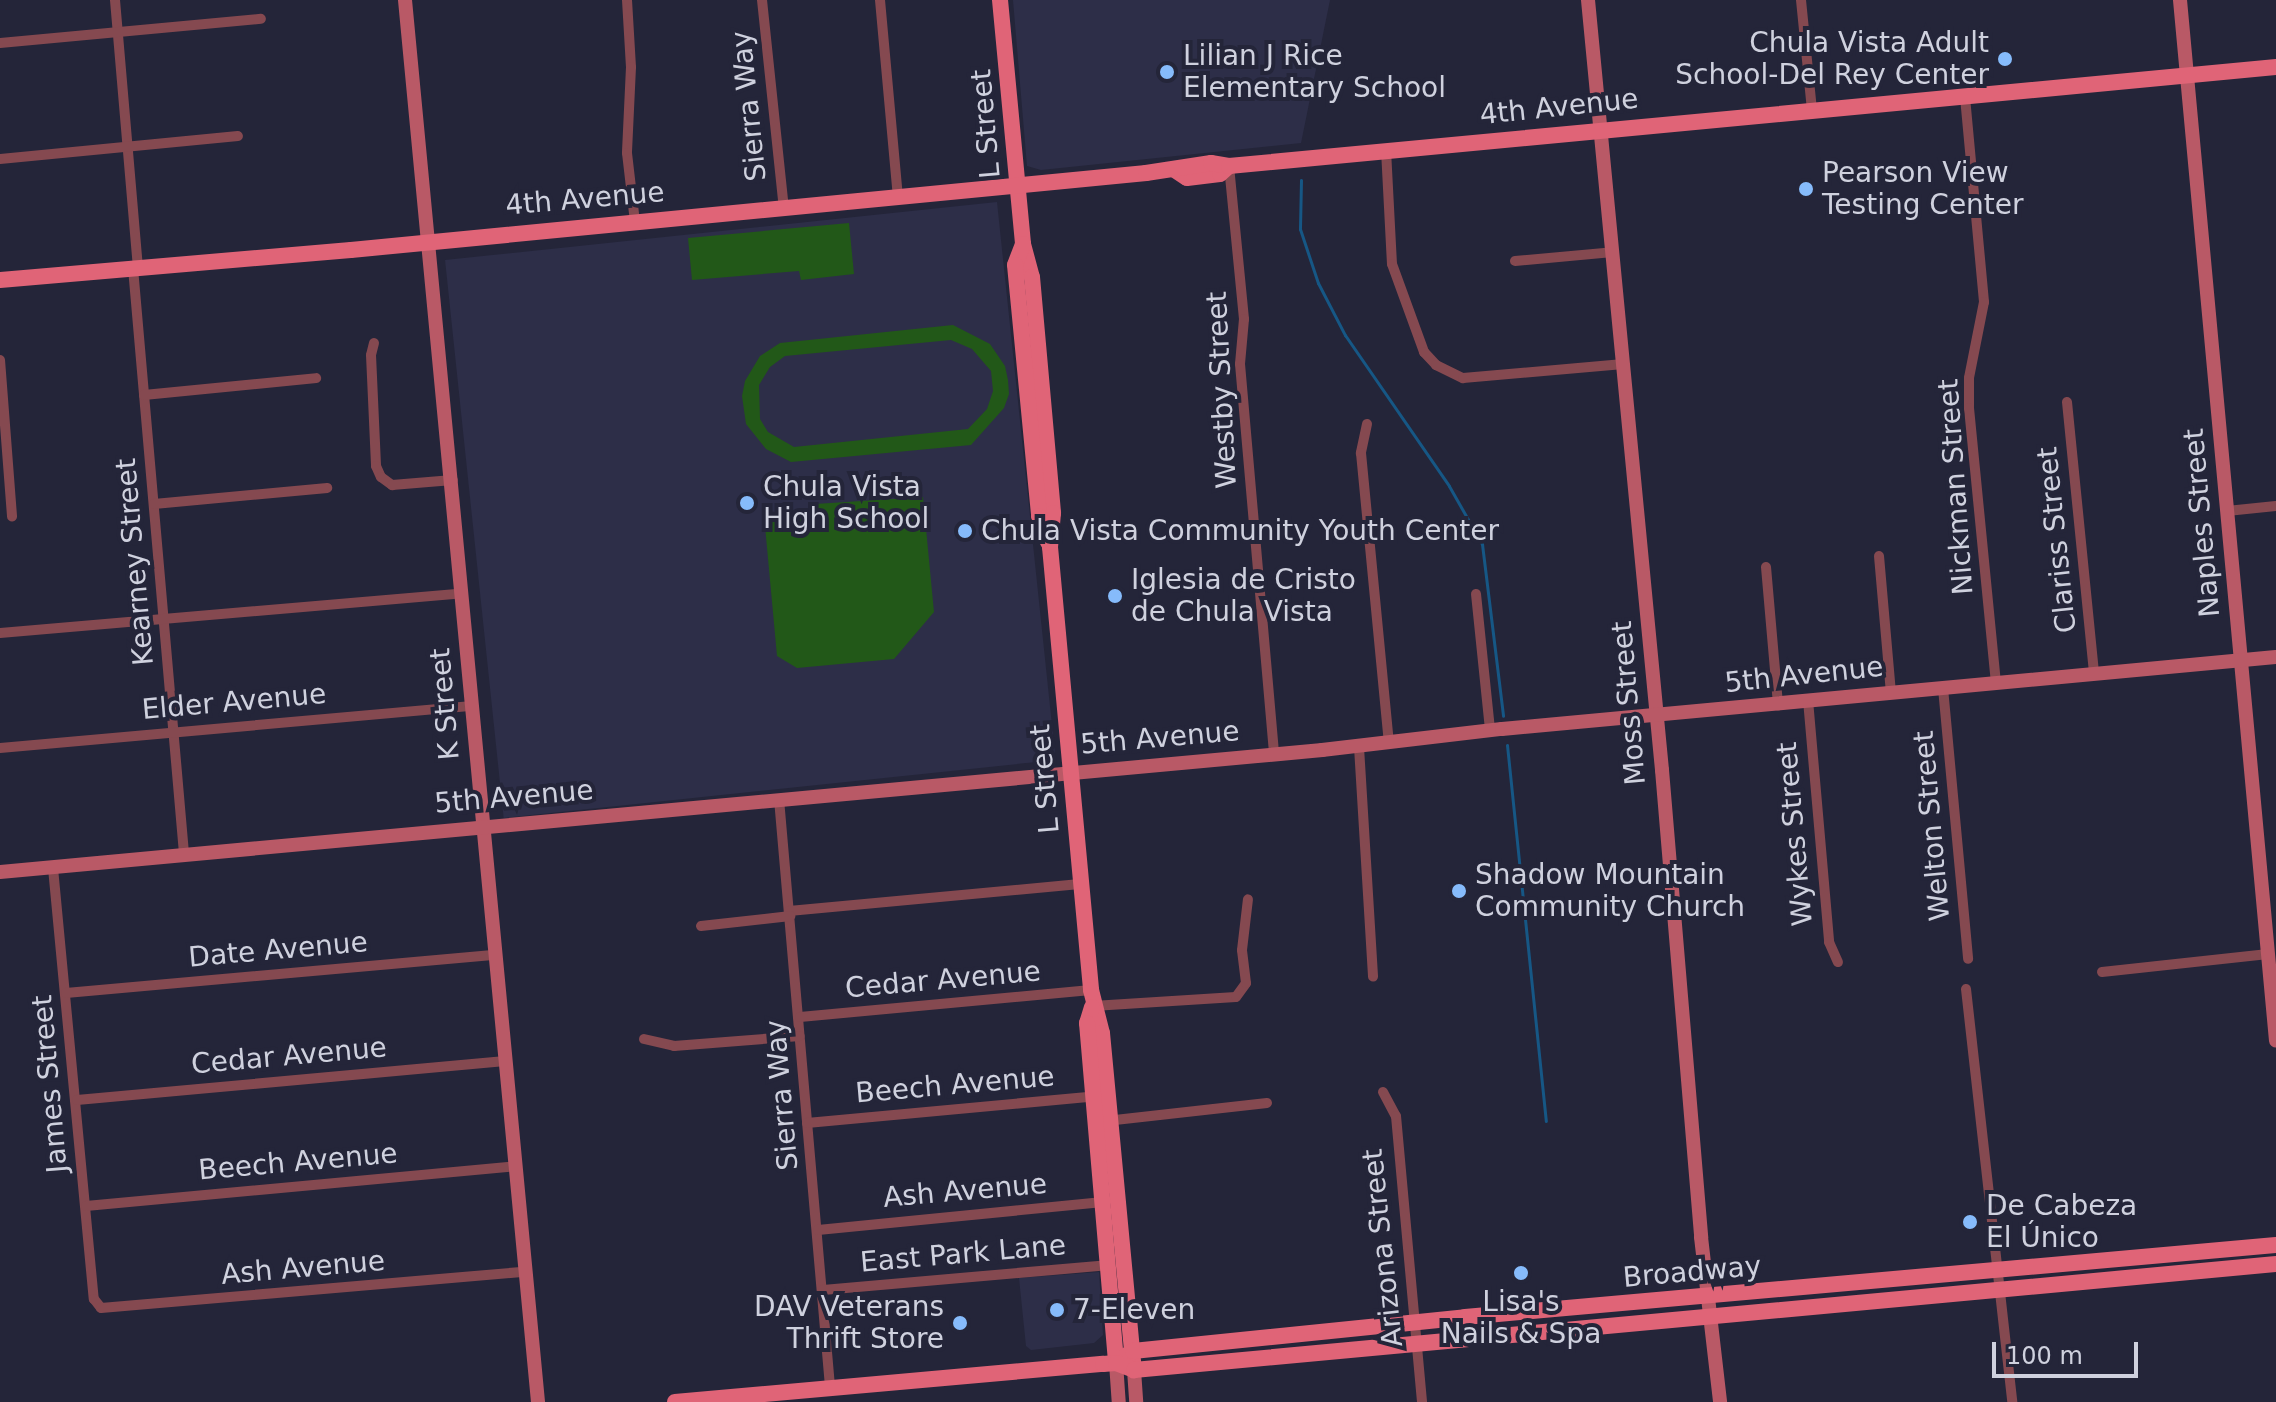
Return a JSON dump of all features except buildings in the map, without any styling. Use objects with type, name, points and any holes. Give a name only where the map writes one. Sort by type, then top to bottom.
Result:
[{"type":"main road","name":"L Street","points":[[1000,0],[1023,244],[1032,277],[1053,513],[1050,547],[1092,998],[1087,1023],[1101,1096],[1109,1202],[1134,1370]]},
{"type":"main road","name":"4th Avenue","points":[[0,280],[1175,170],[1187,178],[1220,174],[1229,166],[2276,67]]},
{"type":"main road","name":"L Street","points":[[1109,1202],[1107,1265],[1116,1363]]},
{"type":"main road","name":"Broadway","points":[[1116,1363],[1133,1351],[2276,1245]]},
{"type":"main road","name":"Broadway","points":[[675,1402],[1116,1363],[1134,1370],[2276,1264]]},
{"type":"street","name":"Kearney Street","points":[[115,0],[144,395],[184,853]]},
{"type":"street","name":"K Street","points":[[405,0],[453,480],[538,1402]]},
{"type":"street","points":[[627,0],[631,67],[627,153],[635,222]]},
{"type":"street","name":"Sierra Way","points":[[762,0],[784,208]]},
{"type":"street","points":[[880,0],[898,196]]},
{"type":"street","name":"Moss Street","points":[[1588,0],[1685,1024],[1685,1065],[1720,1402]]},
{"type":"street","name":"Naples Street","points":[[2180,0],[2276,1041]]},
{"type":"street","points":[[1801,4],[1812,111]]},
{"type":"street","points":[[0,43],[261,19]]},
{"type":"street","name":"Nickman Street","points":[[1965,97],[1984,302],[1969,378],[1969,408],[1996,683]]},
{"type":"street","points":[[0,159],[238,136]]},
{"type":"street","points":[[1386,150],[1392,264],[1424,352],[1436,365],[1463,378],[1623,364]]},
{"type":"street","name":"Westby Street","points":[[1229,166],[1244,319],[1240,364],[1274,755]]},
{"type":"street","points":[[1515,261],[1613,252]]},
{"type":"street","points":[[374,343],[371,355],[376,466],[381,477],[392,485],[453,480]]},
{"type":"street","points":[[0,360],[12,517]]},
{"type":"street","points":[[144,395],[316,378]]},
{"type":"street","name":"Clariss Street","points":[[2067,402],[2094,674]]},
{"type":"street","points":[[1367,424],[1361,453],[1389,742]]},
{"type":"street","points":[[154,504],[327,488]]},
{"type":"street","points":[[2227,511],[2276,506]]},
{"type":"street","points":[[1879,556],[1891,692]]},
{"type":"street","name":"Wykes Street","points":[[1766,567],[1778,705]]},
{"type":"street","points":[[0,633],[462,593]]},
{"type":"street","points":[[1476,594],[1490,730]]},
{"type":"street","name":"5th Avenue","points":[[0,872],[1070,771],[1359,747],[1490,730],[1657,717],[2276,657]]},
{"type":"street","name":"Welton Street","points":[[1943,688],[1968,959]]},
{"type":"street","name":"Wykes Street","points":[[1808,700],[1829,942],[1838,962]]},
{"type":"street","name":"Elder Avenue","points":[[0,748],[472,706]]},
{"type":"street","points":[[1359,747],[1373,977]]},
{"type":"street","name":"Sierra Way","points":[[779,799],[830,1387]]},
{"type":"street","name":"James Street","points":[[53,868],[94,1296]]},
{"type":"street","points":[[701,926],[1080,884]]},
{"type":"street","name":"Cedar Avenue","points":[[800,1017],[1092,998],[1236,997],[1246,983],[1242,950],[1248,899]]},
{"type":"street","points":[[2102,972],[2268,954]]},
{"type":"street","name":"Date Avenue","points":[[66,993],[495,955]]},
{"type":"street","points":[[1966,989],[2012,1402]]},
{"type":"street","points":[[644,1039],[674,1046],[800,1036]]},
{"type":"street","name":"Cedar Avenue","points":[[77,1100],[505,1061]]},
{"type":"street","name":"Arizona Street","points":[[1383,1092],[1391,1101],[1396,1116],[1422,1402]]},
{"type":"street","name":"Beech Avenue","points":[[807,1123],[1101,1096]]},
{"type":"street","points":[[1103,1121],[1267,1103]]},
{"type":"street","name":"Beech Avenue","points":[[86,1206],[514,1166]]},
{"type":"street","name":"Ash Avenue","points":[[818,1230],[1109,1202]]},
{"type":"street","name":"East Park Lane","points":[[823,1290],[1107,1265]]},
{"type":"street","name":"Ash Avenue","points":[[94,1296],[98,1305],[109,1310],[524,1272]]},
{"type":"street","name":"L Street","points":[[1116,1363],[1119,1402]]},
{"type":"street","name":"L Street","points":[[1134,1370],[1136,1402]]},
{"type":"shaded area","name":"Lilian J Rice Elementary School","points":[[1013,0],[1330,0],[1301,143],[1041,170],[1027,166]]},
{"type":"shaded area","name":"Chula Vista High School","points":[[997,202],[1056,760],[504,818],[445,260]]},
{"type":"shaded area","points":[[1099,1272],[1103,1335],[1094,1343],[1031,1350],[1026,1346],[1019,1278]]},
{"type":"green space","points":[[849,223],[854,274],[801,280],[799,271],[692,280],[688,238]]},
{"type":"green space","points":[[953,325],[990,344],[1005,366],[1009,394],[1004,408],[971,445],[791,462],[766,449],[746,424],[742,396],[745,381],[760,356],[780,343]],"holes":[[[951,340],[972,349],[991,371],[993,391],[987,409],[968,429],[794,447],[768,432],[760,419],[759,385],[770,367],[785,356]]]},
{"type":"green space","points":[[923,497],[934,612],[894,659],[797,668],[777,656],[765,526],[771,518],[801,517],[815,504]]},
{"type":"waterway","points":[[1301,180],[1300,229],[1318,283],[1345,335],[1449,486],[1482,544],[1503,716]]},
{"type":"waterway","points":[[1507,745],[1546,1121]]},
{"type":"place","name":"Chula Vista Adult School-Del Rey Center","points":[[2005,59]]},
{"type":"place","name":"Lilian J Rice Elementary School","points":[[1167,72]]},
{"type":"place","name":"Pearson View Testing Center","points":[[1806,189]]},
{"type":"place","name":"Chula Vista High School","points":[[747,503]]},
{"type":"place","name":"Chula Vista Community Youth Center","points":[[965,531]]},
{"type":"place","name":"Iglesia de Cristo de Chula Vista","points":[[1115,596]]},
{"type":"place","name":"Shadow Mountain Community Church","points":[[1459,891]]},
{"type":"place","name":"De Cabeza El Único","points":[[1970,1222]]},
{"type":"place","name":"Lisa's Nails & Spa","points":[[1521,1273]]},
{"type":"place","name":"7-Eleven","points":[[1057,1310]]},
{"type":"place","name":"DAV Veterans Thrift Store","points":[[960,1323]]}]
